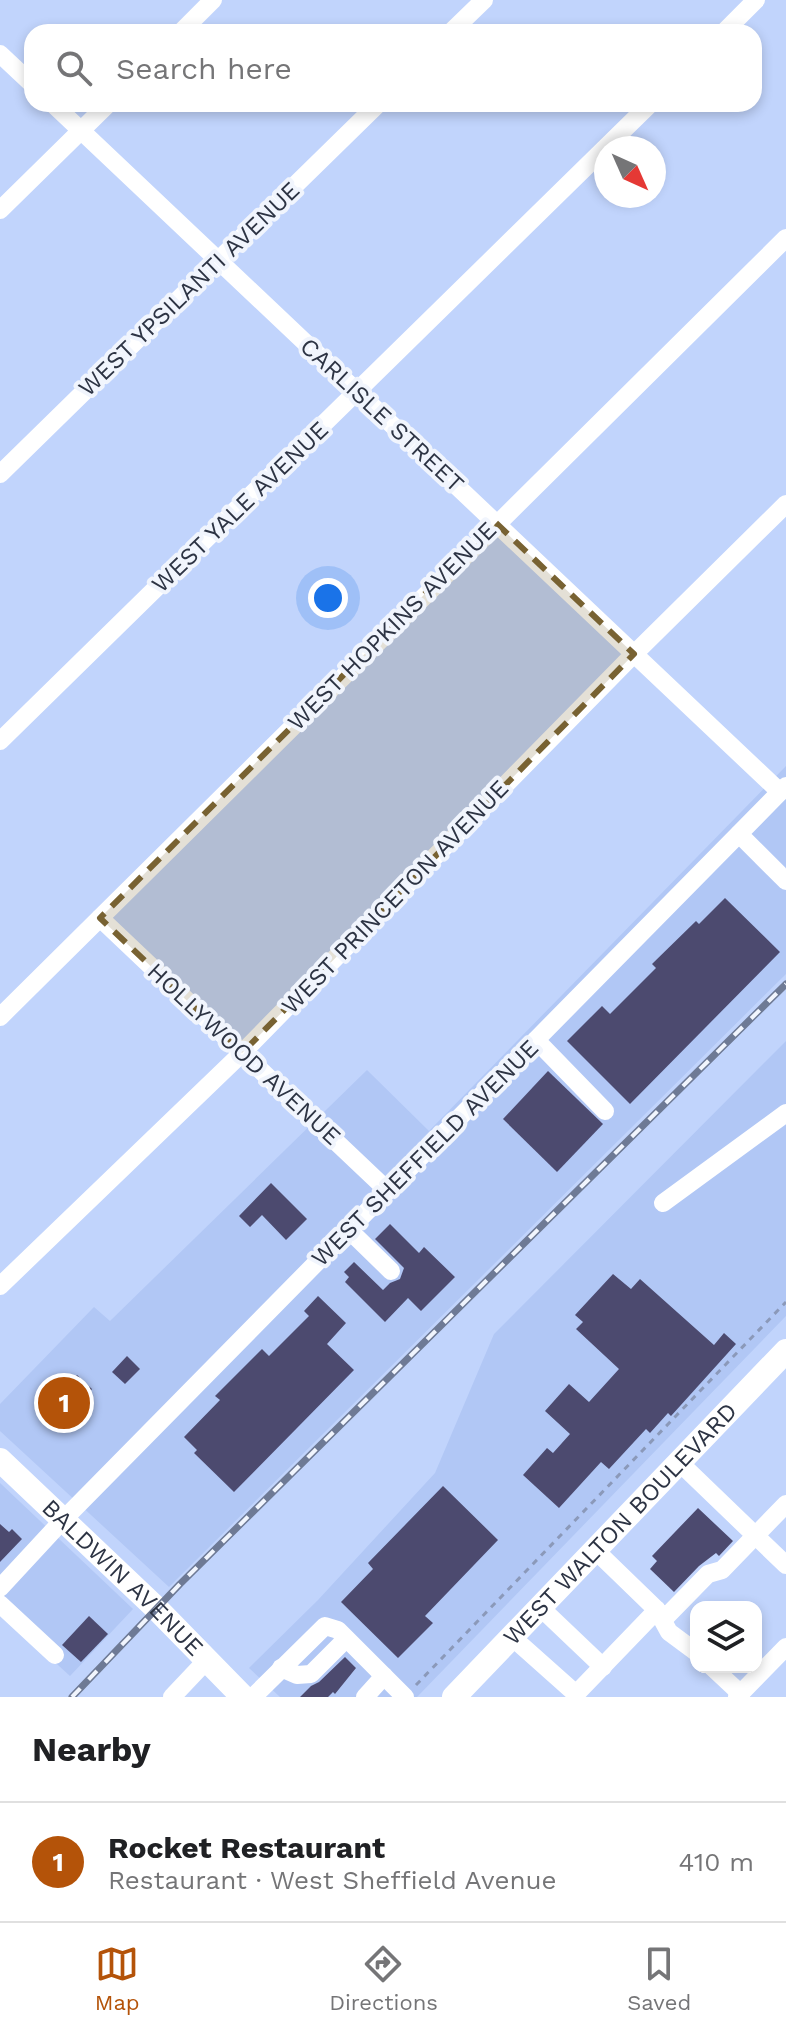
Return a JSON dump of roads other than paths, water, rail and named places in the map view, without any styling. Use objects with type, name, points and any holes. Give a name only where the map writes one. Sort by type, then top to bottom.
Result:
[{"type":"main road","name":"WEST WALTON BOULEVARD","points":[[454,1697],[786,1351]]},
{"type":"main road","name":"BALDWIN AVENUE","points":[[0,1460],[156,1608],[243,1697]]},
{"type":"street","points":[[189,24],[213,0]]},
{"type":"street","points":[[459,24],[484,0]]},
{"type":"street","points":[[732,24],[756,0]]},
{"type":"street","points":[[0,54],[24,76]]},
{"type":"street","name":"CARLISLE STREET","points":[[62,112],[634,654],[783,789]]},
{"type":"street","points":[[0,210],[100,112]]},
{"type":"street","name":"WEST YPSILANTI AVENUE","points":[[0,474],[370,112]]},
{"type":"street","name":"WEST YALE AVENUE","points":[[0,741],[642,112]]},
{"type":"street","name":"WEST HOPKINS AVENUE","points":[[0,1017],[786,238]]},
{"type":"street","name":"WEST PRINCETON AVENUE","points":[[0,1286],[242,1053],[786,504]]},
{"type":"street","name":"WEST SHEFFIELD AVENUE","points":[[0,1588],[63,1520],[783,789]]},
{"type":"street","points":[[739,834],[786,881]]},
{"type":"street","name":"HOLLYWOOD AVENUE","points":[[100,918],[388,1191]]},
{"type":"street","points":[[536,1040],[605,1111]]},
{"type":"street","points":[[663,1203],[786,1113]]},
{"type":"street","points":[[349,1230],[391,1271]]},
{"type":"street","points":[[679,1462],[786,1565]]},
{"type":"street","points":[[512,1637],[576,1694],[708,1574],[722,1570],[786,1504]]},
{"type":"street","points":[[594,1549],[660,1615],[669,1632],[690,1648]]},
{"type":"street","points":[[0,1604],[55,1655]]},
{"type":"street","points":[[540,1607],[603,1667]]},
{"type":"street","points":[[253,1697],[325,1626],[346,1639],[405,1697]]},
{"type":"street","points":[[281,1668],[297,1675],[311,1674],[346,1639]]},
{"type":"street","points":[[718,1673],[739,1695],[786,1647]]},
{"type":"street","points":[[172,1697],[206,1661]]},
{"type":"street","points":[[365,1697],[384,1676]]},
{"type":"railway","points":[[72,1697],[180,1584],[786,984]]},
{"type":"place","name":"Rocket Restaurant","points":[[64,1403]]}]
